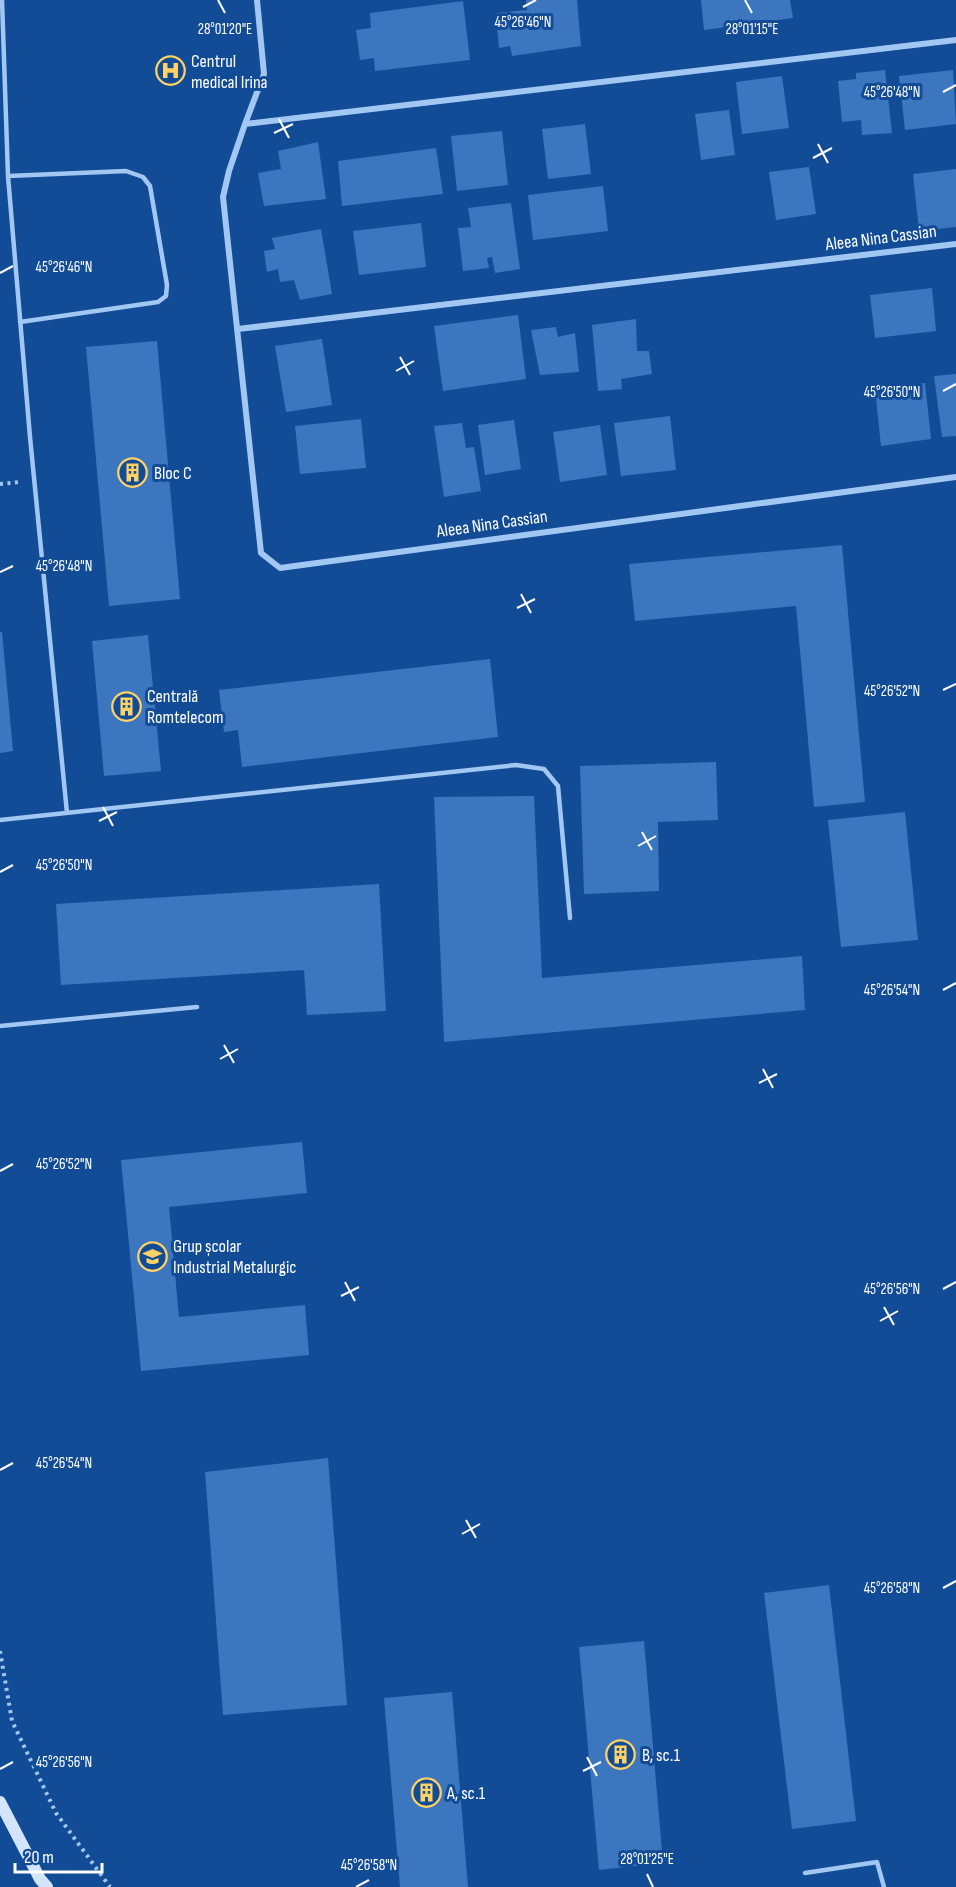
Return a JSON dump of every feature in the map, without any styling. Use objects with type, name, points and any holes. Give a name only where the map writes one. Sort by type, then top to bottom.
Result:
[{"type":"main road","points":[[0,1802],[40,1879],[47,1887]]},
{"type":"street","name":"Aleea Nina Cassian","points":[[257,0],[264,74],[229,171],[223,197],[261,553],[280,568],[956,477]]},
{"type":"street","points":[[245,124],[956,40]]},
{"type":"street","name":"Aleea Nina Cassian","points":[[238,329],[956,244]]},
{"type":"lane","points":[[2,0],[8,176],[67,813]]},
{"type":"lane","points":[[8,176],[126,171],[142,177],[150,186],[167,285],[166,296],[158,302],[20,322]]},
{"type":"lane","points":[[0,820],[516,765],[544,769],[558,786],[570,918]]},
{"type":"lane","points":[[0,1026],[197,1007]]},
{"type":"lane","points":[[805,1873],[877,1862],[884,1887]]},
{"type":"path","points":[[0,1651],[12,1721],[56,1813],[110,1887]]},
{"type":"building","points":[[526,0],[577,0],[581,46],[512,56],[510,46],[499,48],[496,13],[527,10]]},
{"type":"building","points":[[701,0],[790,0],[793,18],[704,30]]},
{"type":"building","points":[[463,1],[470,60],[375,71],[374,58],[360,60],[356,30],[371,28],[370,13]]},
{"type":"building","points":[[885,70],[892,133],[862,135],[861,120],[842,122],[838,81],[856,79],[856,73]]},
{"type":"building","points":[[953,70],[956,124],[905,130],[899,76]]},
{"type":"building","points":[[782,76],[789,128],[742,134],[736,82]]},
{"type":"building","points":[[729,110],[735,155],[701,160],[695,114]]},
{"type":"building","points":[[585,124],[591,174],[548,179],[542,129]]},
{"type":"building","points":[[502,131],[508,185],[457,191],[451,136]]},
{"type":"building","points":[[318,142],[326,199],[264,206],[258,173],[281,169],[278,151]]},
{"type":"building","points":[[436,148],[443,194],[342,206],[338,161]]},
{"type":"building","points":[[809,167],[816,214],[776,220],[769,172]]},
{"type":"building","points":[[956,169],[956,227],[919,231],[913,174]]},
{"type":"building","points":[[603,186],[608,231],[533,240],[528,195]]},
{"type":"building","points":[[511,203],[520,269],[495,273],[492,257],[487,258],[489,268],[463,271],[458,228],[471,227],[468,208]]},
{"type":"building","points":[[421,223],[426,267],[359,275],[353,231]]},
{"type":"building","points":[[321,229],[332,294],[300,300],[294,280],[280,282],[278,269],[267,272],[264,251],[275,249],[272,238]]},
{"type":"building","points":[[932,288],[936,331],[875,338],[870,295]]},
{"type":"building","points":[[518,315],[526,379],[443,391],[434,326]]},
{"type":"building","points":[[636,319],[637,351],[649,351],[652,374],[621,379],[622,389],[598,391],[592,325]]},
{"type":"building","points":[[556,327],[558,337],[575,333],[579,372],[540,375],[531,330]]},
{"type":"building","points":[[322,339],[332,405],[286,412],[275,346]]},
{"type":"building","name":"Bloc C","points":[[157,341],[180,599],[109,606],[86,347]]},
{"type":"building","points":[[956,374],[956,436],[942,437],[934,376]]},
{"type":"building","points":[[925,383],[931,439],[881,446],[875,389]]},
{"type":"building","points":[[670,416],[676,470],[621,476],[614,423]]},
{"type":"building","points":[[361,419],[366,468],[300,474],[295,426]]},
{"type":"building","points":[[514,420],[521,469],[485,475],[478,425]]},
{"type":"building","points":[[462,423],[466,448],[474,447],[481,491],[444,497],[434,426]]},
{"type":"building","points":[[600,425],[607,475],[560,482],[553,432]]},
{"type":"building","points":[[842,545],[865,802],[814,807],[796,606],[635,621],[629,564]]},
{"type":"building","points":[[0,632],[2,632],[13,751],[0,753]]},
{"type":"building","name":"Centrală Romtelecom","points":[[148,635],[161,771],[104,776],[92,641]]},
{"type":"building","points":[[490,659],[498,737],[242,767],[238,730],[224,732],[219,690]]},
{"type":"building","points":[[716,762],[718,820],[658,822],[659,891],[584,894],[580,766]]},
{"type":"building","points":[[534,796],[542,978],[802,956],[805,1010],[444,1042],[434,797]]},
{"type":"building","points":[[905,812],[918,940],[841,947],[828,820]]},
{"type":"building","points":[[379,884],[386,1011],[307,1015],[304,970],[61,985],[56,904]]},
{"type":"building","name":"Grup școlar Industrial Metalurgic","points":[[302,1142],[307,1193],[169,1207],[179,1317],[305,1305],[309,1355],[141,1371],[121,1160]]},
{"type":"building","points":[[328,1458],[347,1705],[223,1715],[205,1472]]},
{"type":"building","points":[[829,1585],[856,1821],[792,1829],[764,1593]]},
{"type":"building","name":"B, sc.1","points":[[644,1641],[663,1863],[599,1870],[579,1647]]},
{"type":"building","name":"A, sc.1","points":[[452,1692],[468,1887],[400,1887],[384,1698]]},
{"type":"place","name":"Centrul medical Irina","points":[[170,71]]},
{"type":"place","name":"Bloc C","points":[[133,473]]},
{"type":"place","name":"Centrală Romtelecom","points":[[126,706]]},
{"type":"place","name":"Grup școlar Industrial Metalurgic","points":[[152,1256]]},
{"type":"place","name":"B, sc.1","points":[[621,1755]]},
{"type":"place","name":"A, sc.1","points":[[426,1793]]}]
